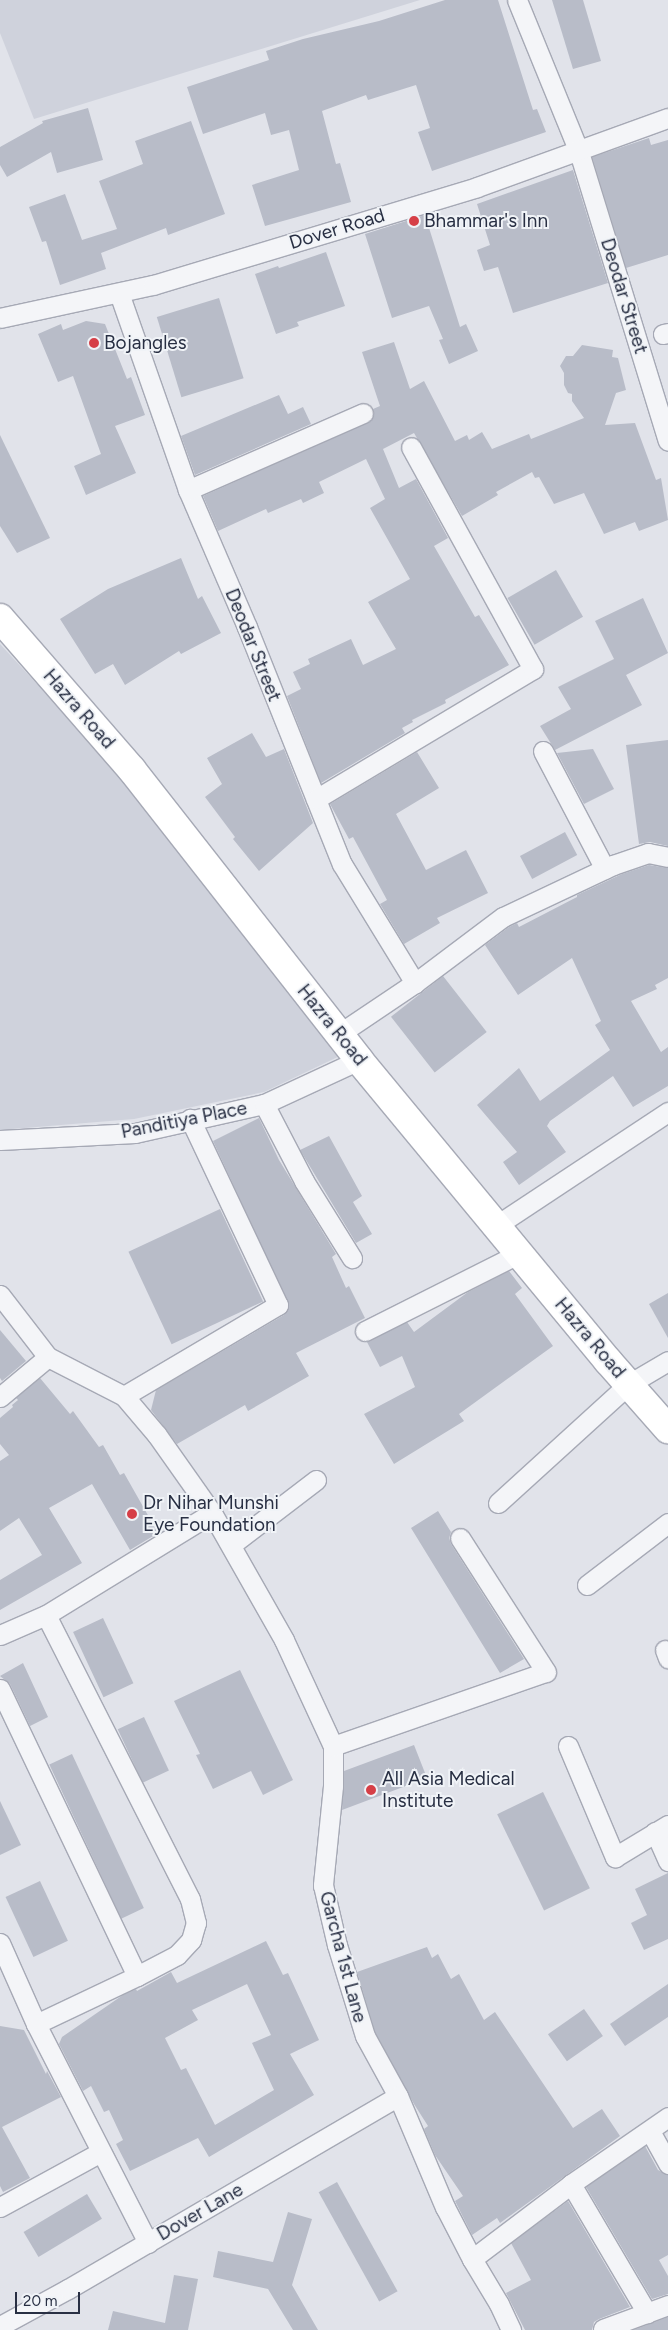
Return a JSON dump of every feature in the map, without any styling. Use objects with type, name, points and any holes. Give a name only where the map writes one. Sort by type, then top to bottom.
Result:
[{"type":"main road","name":"Hazra Road","points":[[0,618],[132,770],[359,1060],[668,1429]]},
{"type":"street","name":"Deodar Street","points":[[517,0],[579,152],[668,441]]},
{"type":"street","name":"Dover Road","points":[[0,316],[120,293],[477,187],[579,152],[668,118]]},
{"type":"street","name":"Deodar Street","points":[[120,293],[188,490],[247,627],[342,864],[415,983]]},
{"type":"street","points":[[188,490],[363,413]]},
{"type":"street","points":[[316,799],[533,669],[411,447]]},
{"type":"street","points":[[543,751],[605,869]]},
{"type":"street","points":[[338,1034],[415,983],[503,916],[605,869],[648,853],[668,857]]},
{"type":"street","name":"Panditiya Place","points":[[0,1140],[135,1133],[190,1119],[264,1104],[359,1060]]},
{"type":"street","points":[[264,1104],[304,1181],[352,1258]]},
{"type":"street","points":[[497,1225],[668,1112]]},
{"type":"street","points":[[124,1396],[278,1305],[190,1119]]},
{"type":"street","points":[[366,1331],[520,1253]]},
{"type":"street","points":[[0,1295],[48,1357],[0,1397]]},
{"type":"street","name":"Garcha 1st Lane","points":[[48,1357],[124,1396],[157,1435],[212,1513],[284,1640],[333,1746],[333,1786],[323,1884],[337,1945],[365,2036],[398,2096],[445,2207],[472,2259],[499,2304],[511,2330]]},
{"type":"street","points":[[498,1503],[629,1384],[668,1360]]},
{"type":"street","points":[[231,1544],[316,1480]]},
{"type":"street","points":[[0,1635],[46,1615],[212,1513]]},
{"type":"street","points":[[587,1585],[668,1523]]},
{"type":"street","points":[[333,1746],[546,1672],[460,1538]]},
{"type":"street","points":[[36,2024],[137,1976],[177,1954],[191,1940],[196,1923],[190,1899],[46,1615]]},
{"type":"street","points":[[0,1690],[137,1976]]},
{"type":"street","points":[[568,1746],[615,1857],[662,1828],[668,1861]]},
{"type":"street","points":[[0,1943],[36,2024],[148,2243]]},
{"type":"street","name":"Dover Lane","points":[[0,2326],[148,2243],[398,2096]]},
{"type":"street","points":[[472,2259],[571,2184],[668,2117]]},
{"type":"street","points":[[650,2131],[668,2164]]},
{"type":"street","points":[[0,2207],[101,2152]]},
{"type":"street","points":[[571,2184],[647,2313]]},
{"type":"street","points":[[603,2329],[668,2305]]},
{"type":"shaded area","points":[[0,0],[420,0],[34,119],[0,33]]},
{"type":"shaded area","points":[[0,644],[142,798],[344,1054],[264,1092],[134,1119],[0,1130]]},
{"type":"building","points":[[445,0],[498,0],[533,110],[537,109],[546,132],[432,171],[418,132],[430,128],[416,85],[368,100],[366,95],[322,111],[336,164],[340,163],[351,202],[265,226],[252,185],[299,170],[289,130],[271,135],[265,113],[203,134],[187,87],[269,60],[266,51],[303,39],[379,21]]},
{"type":"building","points":[[552,0],[583,0],[601,61],[573,69]]},
{"type":"building","points":[[88,108],[103,160],[57,173],[51,152],[7,177],[0,165],[0,147],[43,123],[42,121]]},
{"type":"building","points":[[191,121],[225,214],[168,235],[166,228],[101,253],[106,269],[60,285],[46,241],[42,242],[29,207],[65,194],[82,240],[117,229],[99,181],[143,164],[135,141]]},
{"type":"building","points":[[649,138],[651,145],[668,140],[668,255],[626,268],[592,157]]},
{"type":"building","points":[[573,170],[608,283],[513,313],[498,267],[484,271],[477,250],[490,245],[477,204]]},
{"type":"building","points":[[425,215],[460,327],[466,324],[478,351],[449,364],[439,340],[443,339],[429,306],[392,318],[365,234]]},
{"type":"building","points":[[326,252],[345,306],[297,322],[299,326],[276,334],[255,274]]},
{"type":"building","points":[[219,298],[244,378],[181,397],[157,317]]},
{"type":"building","points":[[86,321],[105,324],[127,379],[131,377],[145,415],[115,426],[136,473],[86,495],[74,466],[101,454],[73,376],[58,382],[38,334],[61,324],[63,330]]},
{"type":"building","points":[[394,342],[410,389],[424,381],[455,441],[467,435],[469,440],[482,432],[492,449],[529,434],[531,439],[584,418],[572,401],[572,394],[568,393],[564,385],[564,373],[560,366],[566,356],[573,356],[582,345],[613,350],[612,357],[618,358],[626,390],[616,393],[605,425],[635,423],[656,480],[661,478],[668,520],[639,531],[635,522],[604,534],[584,493],[554,504],[539,477],[535,478],[532,472],[496,492],[498,495],[462,516],[414,433],[383,449],[399,488],[416,479],[448,538],[434,546],[475,617],[479,615],[509,665],[445,700],[446,703],[412,720],[413,722],[402,728],[405,733],[321,783],[287,696],[301,689],[293,672],[310,664],[308,659],[351,639],[363,665],[396,649],[368,602],[410,579],[370,508],[385,499],[366,459],[319,482],[324,493],[303,503],[301,499],[268,513],[266,509],[218,531],[203,496],[372,420],[373,409],[380,406],[362,352]]},
{"type":"building","points":[[279,395],[288,414],[303,407],[311,424],[195,475],[181,436]]},
{"type":"building","points":[[0,435],[50,538],[17,553],[0,526]]},
{"type":"building","points":[[181,558],[198,599],[202,596],[221,633],[181,654],[179,651],[125,685],[113,664],[95,674],[60,619],[108,589]]},
{"type":"building","points":[[556,570],[583,617],[535,645],[508,598]]},
{"type":"building","points":[[643,598],[668,653],[626,675],[642,705],[555,750],[540,726],[571,709],[558,687],[614,659],[595,621]]},
{"type":"building","points":[[252,733],[266,757],[284,749],[313,823],[259,871],[233,839],[235,837],[205,797],[222,784],[207,758]]},
{"type":"building","points":[[668,740],[668,846],[650,842],[639,844],[626,745]]},
{"type":"building","points":[[593,749],[614,789],[584,804],[557,753]]},
{"type":"building","points":[[417,752],[439,788],[396,814],[426,870],[466,850],[488,893],[437,918],[440,923],[404,944],[380,904],[387,900],[353,837],[349,839],[330,804]]},
{"type":"building","points":[[565,832],[577,855],[532,879],[520,856]]},
{"type":"building","points":[[649,865],[668,868],[668,978],[655,985],[657,989],[631,1001],[661,1052],[668,1047],[668,1086],[633,1107],[613,1076],[550,1121],[547,1126],[566,1152],[519,1185],[503,1162],[517,1152],[477,1105],[519,1068],[540,1101],[610,1050],[595,1025],[601,1021],[572,958],[518,995],[485,945],[517,923],[519,927],[577,897],[577,895],[622,874]]},
{"type":"building","points":[[443,976],[487,1032],[435,1073],[391,1017]]},
{"type":"building","points":[[259,1118],[279,1160],[336,1254],[332,1257],[346,1288],[349,1286],[365,1318],[296,1353],[309,1376],[248,1411],[245,1405],[177,1444],[151,1410],[156,1390],[284,1315],[289,1306],[213,1141]]},
{"type":"building","points":[[329,1136],[362,1196],[353,1202],[372,1234],[356,1243],[300,1150]]},
{"type":"building","points":[[220,1209],[263,1301],[172,1344],[128,1252]]},
{"type":"building","points":[[509,1271],[522,1288],[515,1294],[553,1346],[459,1414],[464,1421],[394,1464],[364,1414],[415,1387],[402,1356],[380,1367],[367,1342],[407,1322],[414,1332],[468,1292]]},
{"type":"building","points":[[668,1293],[668,1338],[649,1304]]},
{"type":"building","points":[[0,1330],[26,1361],[2,1381],[0,1378]]},
{"type":"building","points":[[40,1378],[70,1414],[73,1411],[99,1447],[103,1445],[120,1475],[124,1473],[158,1533],[130,1550],[92,1484],[49,1508],[82,1563],[0,1610],[0,1580],[42,1555],[19,1518],[0,1531],[0,1461],[9,1455],[0,1444],[0,1418],[13,1407],[12,1405],[18,1400],[16,1398]]},
{"type":"building","points":[[438,1511],[451,1532],[449,1538],[451,1544],[524,1659],[500,1673],[411,1528]]},
{"type":"building","points":[[103,1618],[133,1683],[104,1697],[73,1632]]},
{"type":"building","points":[[23,1663],[48,1717],[30,1726],[10,1684],[0,1676]]},
{"type":"building","points":[[240,1670],[293,1780],[263,1795],[251,1771],[213,1789],[196,1755],[200,1754],[174,1701]]},
{"type":"building","points":[[144,1717],[169,1770],[143,1783],[118,1729]]},
{"type":"building","points":[[414,1745],[427,1778],[342,1810],[344,1771]]},
{"type":"building","points":[[72,1754],[144,1908],[121,1919],[49,1765]]},
{"type":"building","points":[[543,1792],[590,1888],[544,1911],[497,1814]]},
{"type":"building","points":[[0,1801],[21,1845],[0,1855]]},
{"type":"building","points":[[668,1873],[668,1939],[644,1950],[631,1923],[647,1915],[635,1889]]},
{"type":"building","points":[[40,1881],[68,1941],[33,1957],[6,1897]]},
{"type":"building","points":[[266,1941],[283,1975],[288,1973],[319,2040],[290,2054],[314,2095],[209,2157],[198,2138],[130,2171],[116,2144],[123,2140],[109,2110],[104,2112],[91,2086],[83,2091],[59,2044],[62,2037],[123,1995],[136,1989],[137,1991],[171,1972],[177,1983]],"holes":[[[247,1984],[271,2035],[252,2043],[274,2090],[215,2125],[186,2068],[181,2070],[165,2038],[198,2020],[192,2010]]]},
{"type":"building","points":[[427,1947],[432,1958],[438,1954],[451,1979],[459,1974],[484,2020],[495,2012],[573,2128],[602,2109],[620,2136],[500,2223],[497,2218],[472,2235],[455,2201],[463,2196],[435,2155],[424,2129],[428,2126],[375,2032],[357,1972]]},
{"type":"building","points":[[668,1984],[668,2017],[625,2046],[610,2024]]},
{"type":"building","points":[[584,2009],[603,2036],[567,2061],[548,2034]]},
{"type":"building","points":[[0,2026],[24,2030],[46,2074],[47,2071],[61,2097],[2,2127],[30,2178],[3,2192],[0,2186]]},
{"type":"building","points":[[645,2146],[658,2170],[668,2175],[668,2255],[659,2260],[668,2276],[668,2294],[652,2299],[586,2187]]},
{"type":"building","points":[[337,2182],[398,2291],[379,2302],[319,2192]]},
{"type":"building","points":[[87,2194],[102,2219],[39,2257],[24,2232]]},
{"type":"building","points":[[568,2201],[630,2307],[594,2322],[592,2330],[525,2330],[506,2293],[531,2280],[511,2243]]},
{"type":"building","points":[[288,2212],[312,2219],[292,2285],[318,2330],[293,2330],[268,2289],[213,2277],[218,2251],[273,2262]]},
{"type":"building","points":[[174,2275],[198,2279],[188,2330],[108,2330],[113,2311],[165,2323]]},
{"type":"building","points":[[668,2317],[668,2330],[633,2330],[652,2323]]},
{"type":"place","name":"Bhammar's Inn","points":[[414,221]]},
{"type":"place","name":"Bojangles","points":[[94,343]]},
{"type":"place","name":"Dr Nihar Munshi Eye Foundation","points":[[132,1514]]},
{"type":"place","name":"All Asia Medical Institute","points":[[371,1790]]}]
